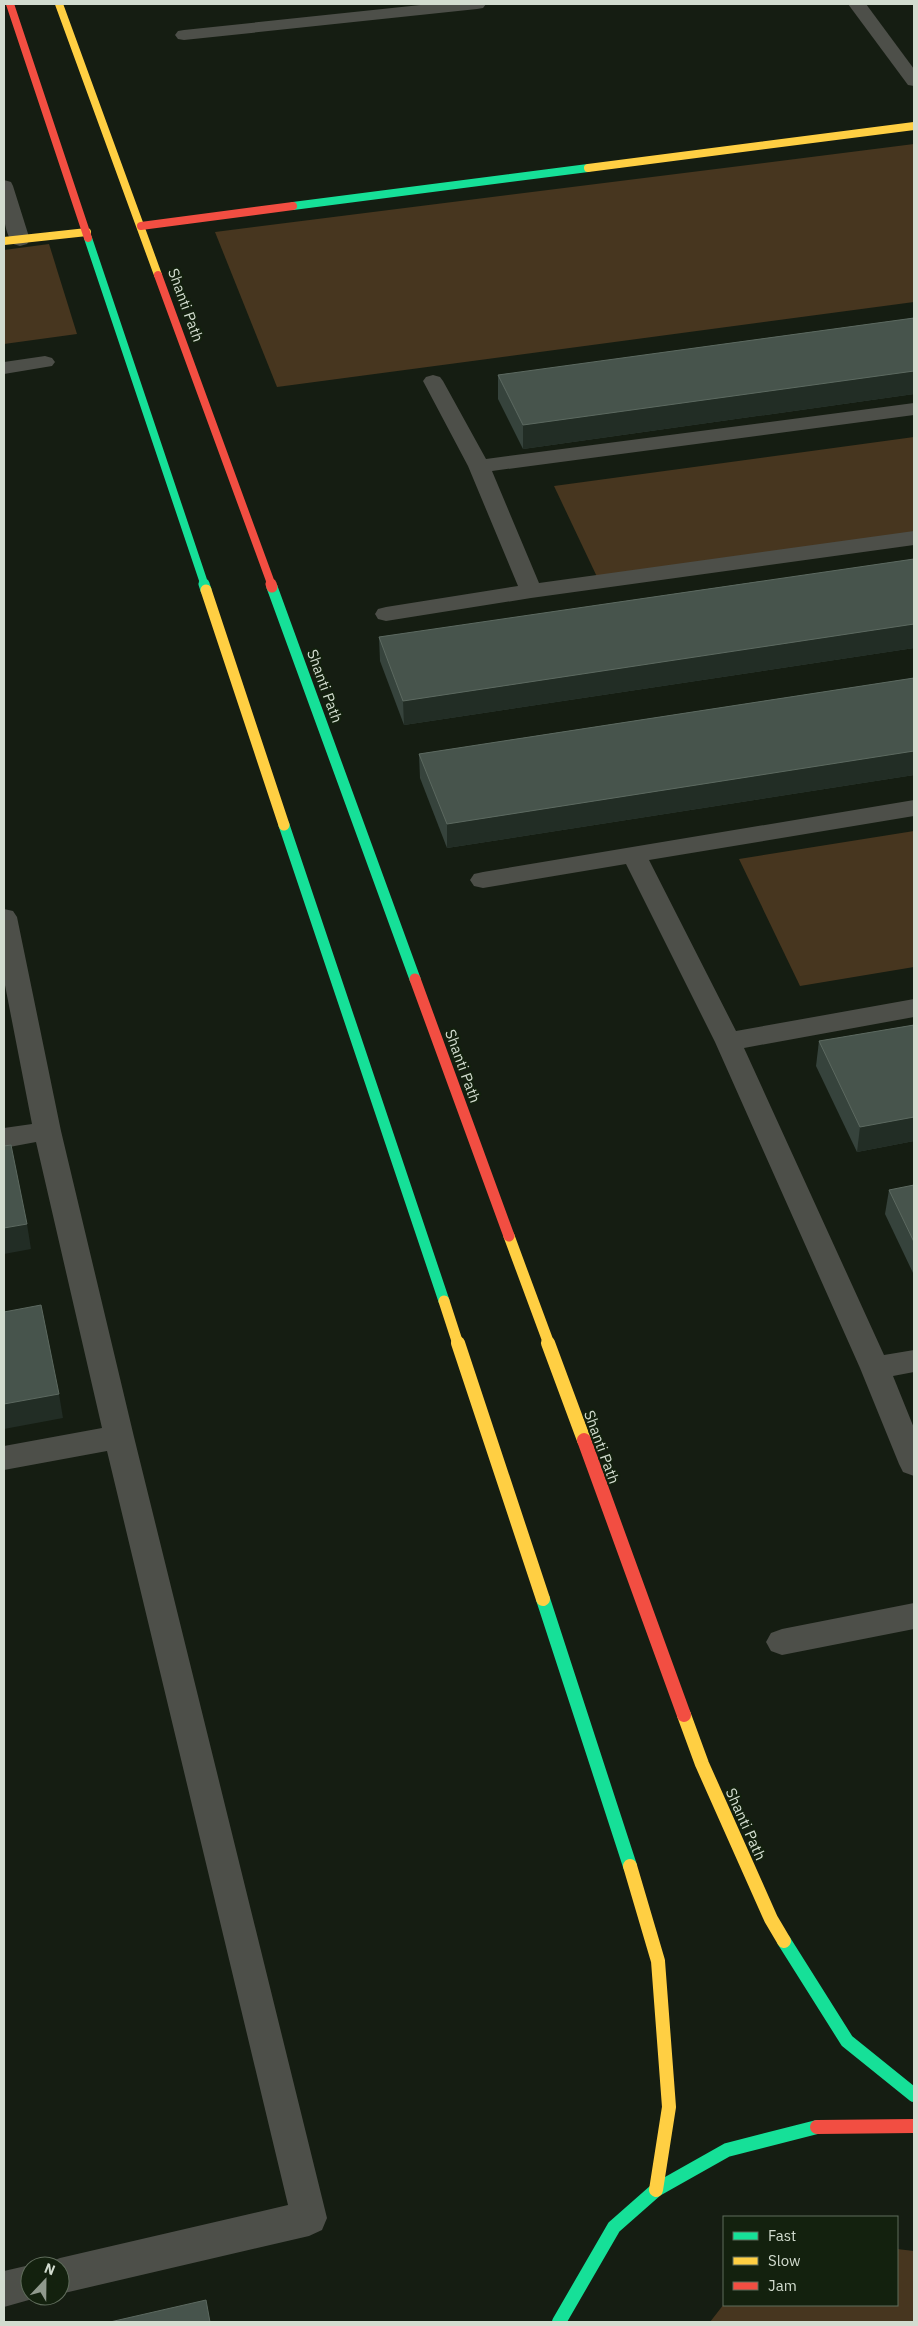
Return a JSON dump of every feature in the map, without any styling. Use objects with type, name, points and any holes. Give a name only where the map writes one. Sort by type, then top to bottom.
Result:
[{"type":"main road","points":[[10,4],[602,1775],[658,1961],[669,2107],[656,2190]]},
{"type":"main road","name":"Shanti Path","points":[[60,4],[702,1764],[771,1919],[846,2040],[914,2095]]},
{"type":"main road","points":[[141,226],[914,126]]},
{"type":"main road","points":[[12,240],[87,232]]},
{"type":"main road","points":[[560,2322],[614,2227],[656,2190],[727,2150],[821,2126],[914,2126]]},
{"type":"street","points":[[295,4],[304,23]]},
{"type":"street","points":[[184,36],[477,4]]},
{"type":"street","points":[[857,4],[914,81]]},
{"type":"street","points":[[4,186],[12,240]]},
{"type":"street","points":[[4,368],[45,362]]},
{"type":"street","points":[[433,381],[479,466],[531,591]]},
{"type":"street","points":[[479,466],[914,409]]},
{"type":"street","points":[[386,614],[531,591],[914,538]]},
{"type":"street","points":[[483,880],[914,808]]},
{"type":"street","points":[[634,856],[728,1042],[875,1368],[914,1464]]},
{"type":"street","points":[[4,917],[47,1131],[308,2218],[70,2274]]},
{"type":"street","points":[[728,1042],[914,1008]]},
{"type":"street","points":[[4,1138],[47,1131]]},
{"type":"street","points":[[875,1368],[914,1361]]},
{"type":"street","points":[[4,1458],[119,1437]]},
{"type":"street","points":[[782,1642],[914,1616]]},
{"type":"street","points":[[4,2289],[20,2285]]},
{"type":"shaded area","points":[[914,144],[914,302],[277,387],[215,232]]},
{"type":"shaded area","points":[[49,244],[77,334],[4,344],[4,250]]},
{"type":"shaded area","points":[[914,437],[914,536],[599,581],[554,486]]},
{"type":"shaded area","points":[[914,831],[914,967],[800,986],[739,859]]},
{"type":"shaded area","points":[[898,2249],[914,2251],[914,2322],[710,2322],[723,2305],[898,2306]]},
{"type":"building","points":[[914,318],[914,371],[523,425],[498,375]]},
{"type":"building","points":[[914,559],[914,624],[403,701],[379,637]]},
{"type":"building","points":[[914,678],[914,751],[447,824],[419,754]]},
{"type":"building","points":[[914,1025],[914,1117],[860,1127],[819,1041]]},
{"type":"building","points":[[11,1145],[27,1224],[4,1228],[4,1146]]},
{"type":"building","points":[[914,1185],[914,1242],[889,1190]]},
{"type":"building","points":[[41,1305],[59,1394],[4,1404],[4,1312]]},
{"type":"building","points":[[206,2300],[210,2322],[110,2322]]},
{"type":"traffic: fast","points":[[293,206],[588,168]]},
{"type":"traffic: fast","points":[[88,238],[206,590]]},
{"type":"traffic: fast","points":[[272,587],[415,979]]},
{"type":"traffic: fast","points":[[284,825],[444,1301]]},
{"type":"traffic: fast","points":[[543,1599],[602,1775],[630,1866]]},
{"type":"traffic: fast","points":[[784,1941],[847,2041],[914,2095]]},
{"type":"traffic: fast","points":[[559,2322],[614,2227],[656,2190],[727,2150],[817,2127]]},
{"type":"traffic: slow","points":[[59,4],[158,275]]},
{"type":"traffic: slow","points":[[588,168],[914,126]]},
{"type":"traffic: slow","points":[[4,241],[87,232]]},
{"type":"traffic: slow","points":[[206,590],[284,825]]},
{"type":"traffic: slow","points":[[509,1236],[584,1440]]},
{"type":"traffic: slow","points":[[444,1301],[543,1599]]},
{"type":"traffic: slow","points":[[684,1715],[702,1764],[771,1919],[784,1941]]},
{"type":"traffic: slow","points":[[630,1866],[658,1961],[669,2107],[656,2190]]},
{"type":"traffic: jam","points":[[10,4],[88,238]]},
{"type":"traffic: jam","points":[[141,226],[293,206]]},
{"type":"traffic: jam","points":[[158,275],[272,587]]},
{"type":"traffic: jam","points":[[415,979],[509,1236]]},
{"type":"traffic: jam","points":[[584,1440],[684,1715]]},
{"type":"traffic: jam","points":[[817,2127],[914,2126]]}]
